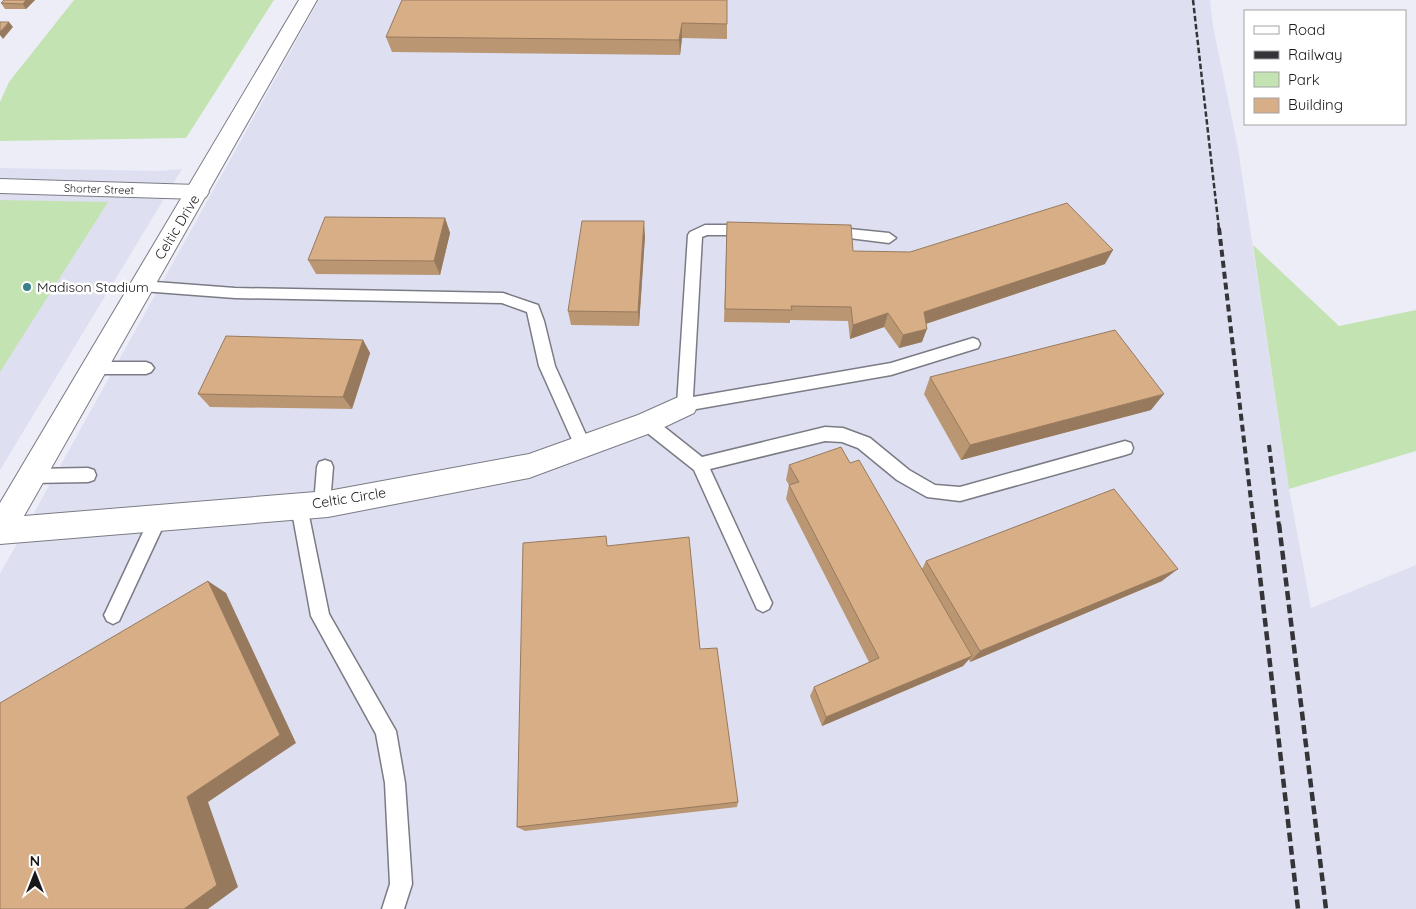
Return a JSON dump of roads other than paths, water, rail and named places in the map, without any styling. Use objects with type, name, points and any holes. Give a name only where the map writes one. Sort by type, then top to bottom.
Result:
[{"type":"street","name":"Celtic Drive","points":[[0,531],[308,0]]},
{"type":"street","name":"Shorter Street","points":[[0,186],[198,192]]},
{"type":"street","name":"Celtic Circle","points":[[0,531],[310,505],[528,466],[647,423],[685,405]]},
{"type":"lane","points":[[757,230],[706,230],[696,236],[685,405],[891,369],[973,344]]},
{"type":"lane","points":[[817,232],[889,238]]},
{"type":"lane","points":[[142,286],[235,293],[503,298],[518,302],[533,309],[540,326],[542,348],[551,378],[583,446]]},
{"type":"lane","points":[[94,368],[146,368]]},
{"type":"lane","points":[[647,423],[700,465],[763,603]]},
{"type":"lane","points":[[700,465],[825,434],[843,434],[864,443],[904,475],[933,492],[960,494],[1125,448]]},
{"type":"lane","points":[[325,467],[310,505],[320,616],[386,731],[395,782],[401,884],[393,909]]},
{"type":"lane","points":[[31,476],[88,475]]},
{"type":"lane","points":[[113,615],[158,518]]},
{"type":"railway","points":[[1193,0],[1219,229]]},
{"type":"railway","points":[[1219,228],[1254,526]]},
{"type":"railway","points":[[1269,445],[1279,526]]},
{"type":"railway","points":[[1254,524],[1298,909]]},
{"type":"railway","points":[[1279,524],[1326,909]]},
{"type":"place","name":"Madison Stadium","points":[[27,287]]}]
